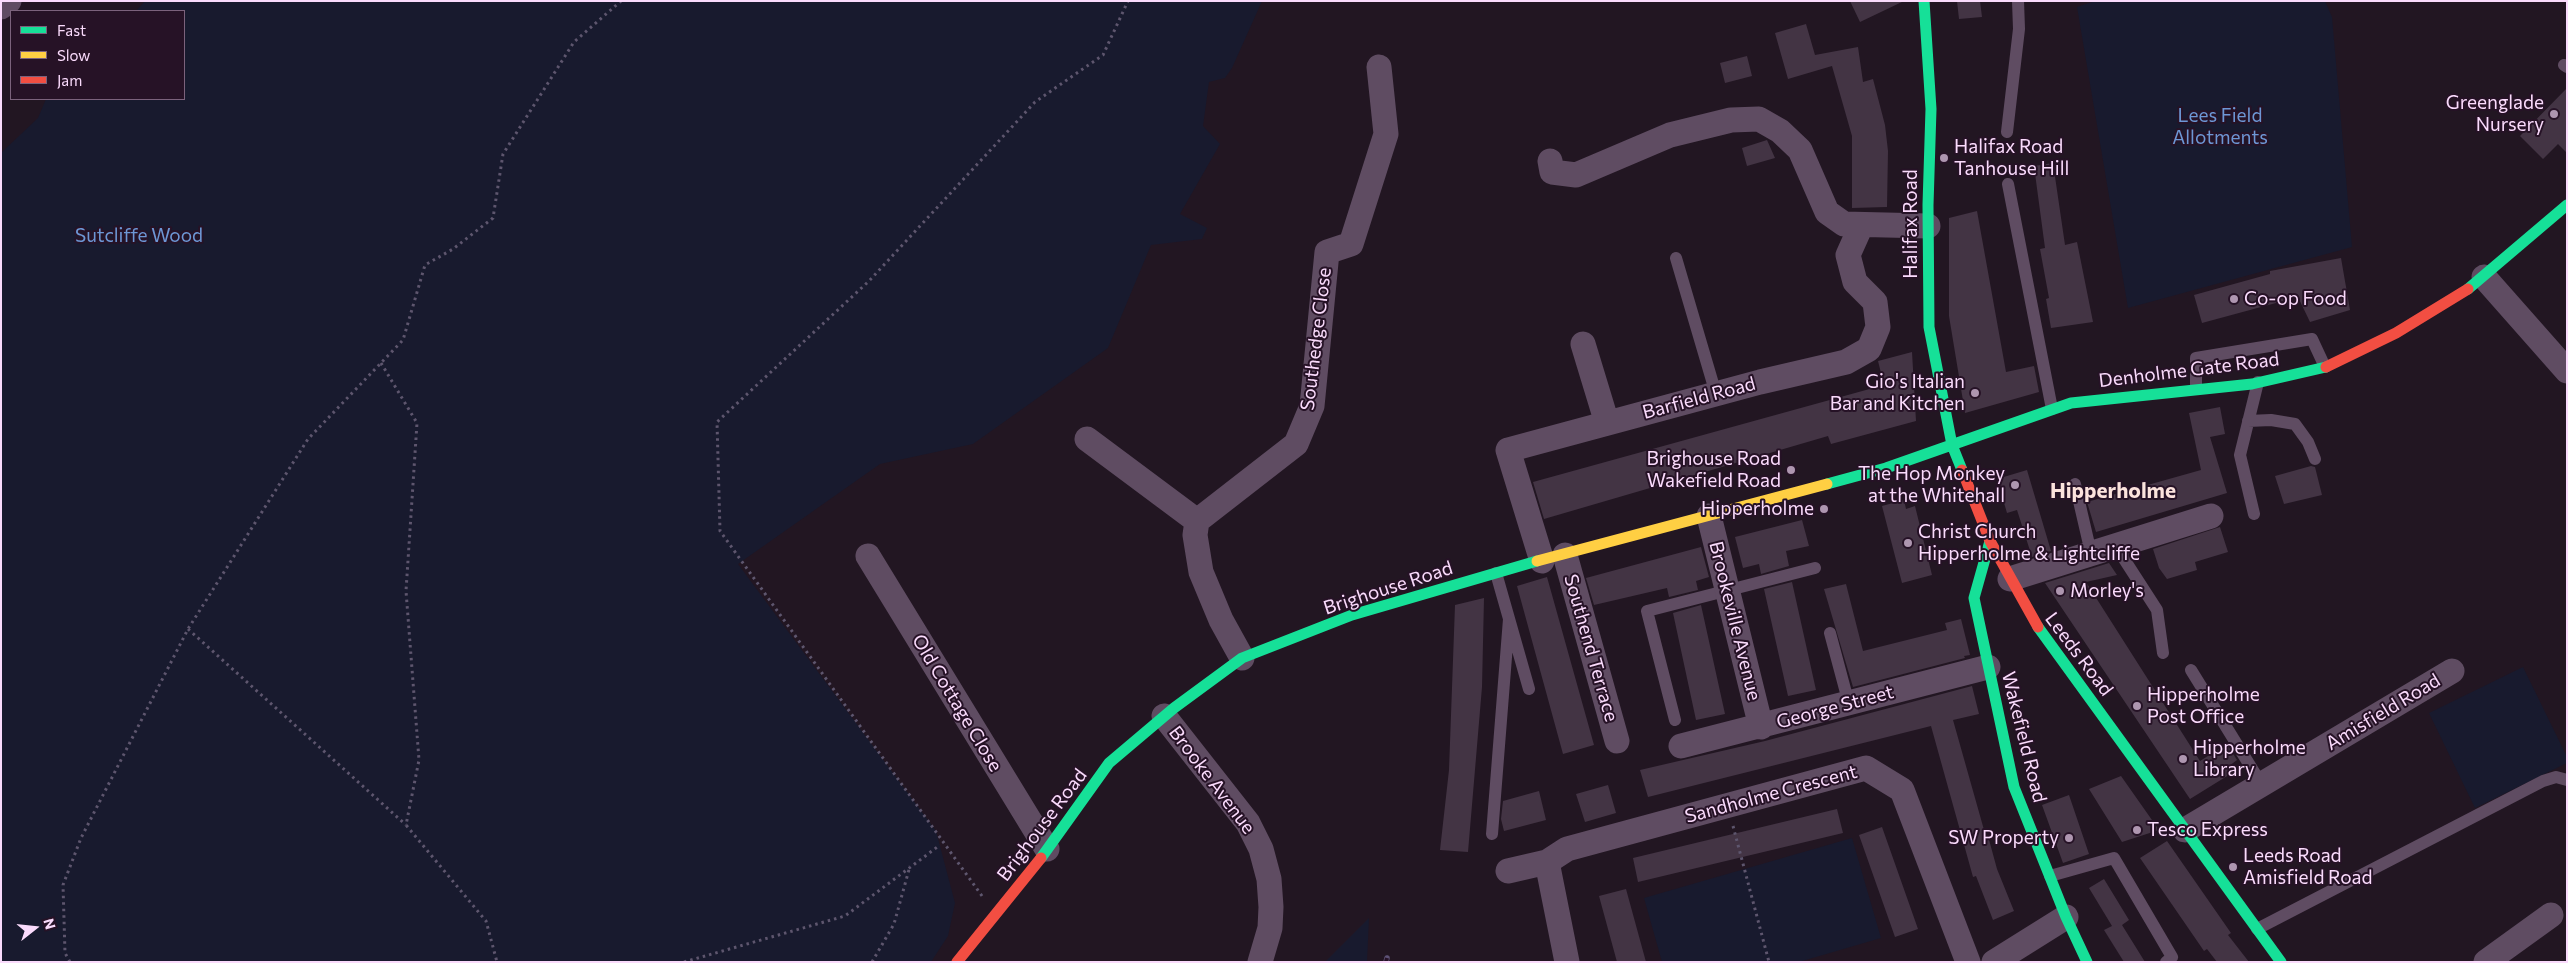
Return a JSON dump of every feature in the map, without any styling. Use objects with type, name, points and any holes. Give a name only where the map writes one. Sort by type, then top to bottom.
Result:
[{"type":"main road","name":"Halifax Road","points":[[1924,1],[1931,109],[1928,226],[1929,328],[1952,445]]},
{"type":"main road","name":"Denholme Gate Road","points":[[1952,445],[2071,403],[2258,382],[2325,367],[2396,333],[2448,304],[2484,277],[2567,205]]},
{"type":"main road","name":"Brighouse Road","points":[[958,962],[1047,849],[1109,763],[1164,716],[1242,658],[1352,615],[1496,573],[1886,468],[1952,445]]},
{"type":"main road","name":"Leeds Road","points":[[1952,445],[1990,541],[2030,618],[2281,962]]},
{"type":"main road","name":"Wakefield Road","points":[[1990,541],[1974,598],[2014,787],[2066,917],[2087,962]]},
{"type":"street","points":[[1,7],[9,1]]},
{"type":"street","name":"Southedge Close","points":[[1197,521],[1296,444],[1312,406],[1327,252],[1351,244],[1386,134],[1379,67]]},
{"type":"street","points":[[1550,161],[1552,172],[1576,175],[1670,135],[1731,120],[1759,119],[1780,131],[1800,150],[1827,212],[1844,224],[1861,226],[1928,226]]},
{"type":"street","name":"Barfield Road","points":[[1542,561],[1508,450],[1716,394],[1846,362],[1869,349],[1878,327],[1875,302],[1855,282],[1848,255],[1861,226]]},
{"type":"street","points":[[2484,277],[2567,371]]},
{"type":"street","points":[[1583,344],[1607,423]]},
{"type":"street","points":[[1086,439],[1197,521],[1195,535],[1201,572],[1221,620],[1242,658]]},
{"type":"street","name":"Brookeville Avenue","points":[[1709,516],[1761,727]]},
{"type":"street","points":[[2010,579],[2211,516]]},
{"type":"street","name":"Southend Terrace","points":[[1565,555],[1617,741]]},
{"type":"street","name":"Old Cottage Close","points":[[868,556],[1047,849]]},
{"type":"street","name":"George Street","points":[[1682,746],[1988,667]]},
{"type":"street","name":"Amisfield Road","points":[[2185,830],[2452,672]]},
{"type":"street","name":"Brooke Avenue","points":[[1164,716],[1248,823],[1261,849],[1269,879],[1271,907],[1270,928],[1260,962]]},
{"type":"street","name":"Sandholme Crescent","points":[[1508,871],[1547,862],[1567,849],[1866,768],[1902,790],[1968,962]]},
{"type":"street","points":[[1547,862],[1567,962]]},
{"type":"street","points":[[2486,962],[2551,915]]},
{"type":"street","points":[[1994,962],[2066,917]]},
{"type":"lane","points":[[2007,132],[2019,29],[2018,1]]},
{"type":"lane","points":[[2008,184],[2052,409]]},
{"type":"lane","points":[[1676,258],[1716,394]]},
{"type":"lane","points":[[2196,389],[2196,358],[2312,339],[2325,367]]},
{"type":"lane","points":[[2254,514],[2240,454],[2258,382]]},
{"type":"lane","points":[[2248,421],[2271,420],[2295,424],[2308,442],[2315,459]]},
{"type":"lane","points":[[2075,484],[2090,553]]},
{"type":"lane","points":[[2115,545],[2157,610],[2163,653]]},
{"type":"lane","points":[[1675,720],[1647,611],[1815,568]]},
{"type":"lane","points":[[1496,573],[1529,689]]},
{"type":"lane","points":[[1492,834],[1509,619]]},
{"type":"lane","points":[[1830,633],[1849,704]]},
{"type":"lane","points":[[2191,670],[2262,784]]},
{"type":"lane","points":[[2257,929],[2543,781],[2556,777],[2567,780]]},
{"type":"lane","points":[[2050,876],[2114,858],[2172,958],[2166,962]]},
{"type":"path","points":[[70,962],[65,953],[63,885],[81,838],[188,629],[308,439],[403,340],[424,265],[453,249],[493,218],[503,154],[574,42],[620,1]]},
{"type":"path","points":[[996,915],[720,531],[718,422],[869,281],[1035,102],[1103,55],[1128,1]]},
{"type":"path","points":[[381,363],[417,424],[406,590],[419,760],[406,825]]},
{"type":"path","points":[[188,629],[406,825],[486,920],[497,962]]},
{"type":"path","points":[[1728,806],[1769,962]]},
{"type":"path","points":[[684,962],[845,916],[940,845]]},
{"type":"path","points":[[872,962],[894,924],[910,866]]},
{"type":"green space","name":"Sutcliffe Wood","points":[[145,1],[1262,1],[1232,68],[1225,78],[1209,82],[1203,126],[1220,144],[1180,214],[1207,228],[1202,239],[1151,245],[1108,348],[973,444],[880,464],[738,564],[936,831],[955,903],[948,936],[931,962],[1,962],[1,153],[38,118],[46,100],[185,100],[185,10],[137,10]]},
{"type":"green space","name":"Lees Field Allotments","points":[[2095,1],[2325,1],[2332,17],[2352,247],[2128,308],[2077,7]]},
{"type":"green space","points":[[2523,667],[2567,757],[2567,763],[2475,808],[2429,713]]},
{"type":"green space","points":[[1852,838],[1881,938],[1799,962],[1662,962],[1644,898]]},
{"type":"green space","points":[[1369,918],[1367,962],[1325,962]]},
{"type":"building","points":[[1850,1],[1904,1],[1860,22]]},
{"type":"building","points":[[1957,1],[1980,1],[1982,17],[1959,19]]},
{"type":"building","points":[[1806,24],[1815,55],[1858,47],[1863,82],[1873,79],[1885,125],[1888,151],[1887,207],[1852,208],[1852,136],[1832,66],[1788,79],[1775,33]]},
{"type":"building","points":[[1747,56],[1752,76],[1725,83],[1720,63]]},
{"type":"building","name":"Greenglade Nursery","points":[[2567,88],[2567,153],[2558,144],[2543,159],[2520,136]]},
{"type":"building","points":[[1767,140],[1775,158],[1747,166],[1742,148]]},
{"type":"building","points":[[2053,163],[2065,245],[2077,242],[2093,322],[2051,328],[2046,299],[2049,298],[2040,249],[2045,248],[2034,166]]},
{"type":"building","points":[[1977,211],[2006,372],[2034,366],[2039,392],[1965,413],[1949,316],[1949,218]]},
{"type":"building","points":[[2341,258],[2350,310],[2310,322],[2298,297],[2202,323],[2194,295],[2270,274],[2270,271]]},
{"type":"building","points":[[1912,352],[1916,421],[1831,444],[1828,436],[1544,519],[1533,482],[1884,385],[1878,361]]},
{"type":"building","points":[[2220,407],[2225,434],[2210,437],[2227,493],[2096,532],[2087,502],[2201,470],[2189,413]]},
{"type":"building","points":[[2311,466],[2315,467],[2322,495],[2284,504],[2275,476]]},
{"type":"building","points":[[2027,470],[2051,551],[2032,557],[2017,510],[2007,513],[1997,479]]},
{"type":"building","name":"Christ Church Hipperholme & Lightcliffe","points":[[1904,500],[1906,509],[1915,506],[1932,575],[1902,583],[1882,506]]},
{"type":"building","points":[[1802,520],[1809,546],[1786,551],[1789,566],[1761,574],[1759,564],[1743,568],[1735,537]]},
{"type":"building","points":[[2220,527],[2228,552],[2195,562],[2197,570],[2167,579],[2159,568],[2153,549]]},
{"type":"building","points":[[1701,547],[1709,577],[1696,581],[1698,590],[1669,597],[1667,588],[1594,605],[1586,578]]},
{"type":"building","points":[[2109,563],[2117,575],[2086,582],[2200,761],[2227,744],[2237,760],[2229,766],[2232,773],[2190,799],[2045,583]]},
{"type":"building","points":[[1547,577],[1594,745],[1563,754],[1517,586]]},
{"type":"building","points":[[1792,582],[1816,690],[1788,696],[1764,589]]},
{"type":"building","points":[[1846,584],[1863,651],[1947,630],[1945,623],[1961,619],[1970,655],[1964,656],[1965,658],[1853,687],[1824,589]]},
{"type":"building","points":[[1484,598],[1482,687],[1468,852],[1440,850],[1449,770],[1455,605]]},
{"type":"building","points":[[1701,605],[1725,714],[1696,720],[1673,613]]},
{"type":"building","points":[[1972,686],[1979,714],[1953,720],[1986,837],[1988,836],[1997,869],[2014,911],[1993,920],[1976,876],[1973,877],[1931,726],[1648,797],[1640,770],[1765,741]]},
{"type":"building","name":"Tesco Express","points":[[2121,776],[2159,830],[2122,842],[2089,789]]},
{"type":"building","points":[[1608,785],[1616,813],[1585,822],[1576,794]]},
{"type":"building","points":[[1539,791],[1546,820],[1504,831],[1501,819],[1503,801]]},
{"type":"building","name":"SW Property","points":[[2069,795],[2089,854],[2063,863],[2042,805]]},
{"type":"building","points":[[1837,809],[1843,833],[1638,882],[1633,858]]},
{"type":"building","points":[[1882,827],[1918,929],[1895,937],[1859,835]]},
{"type":"building","points":[[2167,841],[2231,933],[2228,935],[2249,962],[2217,962],[2207,949],[2204,951],[2140,858]]},
{"type":"building","points":[[2104,879],[2129,920],[2122,925],[2145,962],[2124,962],[2104,930],[2112,926],[2089,888]]},
{"type":"building","points":[[1626,889],[1646,962],[1617,962],[1599,896]]},
{"type":"railway","points":[[1386,962],[1387,958]]},
{"type":"traffic: fast","points":[[1924,1],[1931,109],[1928,205],[1929,327],[1952,445],[1962,470]]},
{"type":"traffic: fast","points":[[2468,289],[2567,205]]},
{"type":"traffic: fast","points":[[1827,484],[1886,468],[2071,403],[2252,384],[2326,367]]},
{"type":"traffic: fast","points":[[1990,541],[1974,598],[2014,787],[2066,917],[2087,962]]},
{"type":"traffic: fast","points":[[1041,858],[1109,763],[1174,708],[1242,658],[1352,615],[1537,561]]},
{"type":"traffic: fast","points":[[2038,627],[2281,962]]},
{"type":"traffic: slow","points":[[1537,561],[1827,484]]},
{"type":"traffic: jam","points":[[2326,367],[2396,333],[2468,289]]},
{"type":"traffic: jam","points":[[1962,470],[1990,541],[2038,627]]},
{"type":"traffic: jam","points":[[957,962],[1041,858]]},
{"type":"place","name":"Greenglade Nursery","points":[[2554,114]]},
{"type":"place","name":"Halifax Road Tanhouse Hill","points":[[1944,158]]},
{"type":"place","name":"Co-op Food","points":[[2234,299]]},
{"type":"place","name":"Gio's Italian Bar and Kitchen","points":[[1975,393]]},
{"type":"place","name":"Brighouse Road Wakefield Road","points":[[1791,470]]},
{"type":"place","name":"The Hop Monkey at the Whitehall","points":[[2015,485]]},
{"type":"place","name":"Hipperholme","points":[[1824,509]]},
{"type":"place","name":"Christ Church Hipperholme & Lightcliffe","points":[[1908,543]]},
{"type":"place","name":"Morley's","points":[[2060,591]]},
{"type":"place","name":"Hipperholme Post Office","points":[[2137,706]]},
{"type":"place","name":"Hipperholme Library","points":[[2183,759]]},
{"type":"place","name":"Tesco Express","points":[[2137,830]]},
{"type":"place","name":"SW Property","points":[[2069,838]]},
{"type":"place","name":"Leeds Road Amisfield Road","points":[[2233,867]]},
{"type":"district","name":"Hipperholme","points":[[2113,491]]}]
